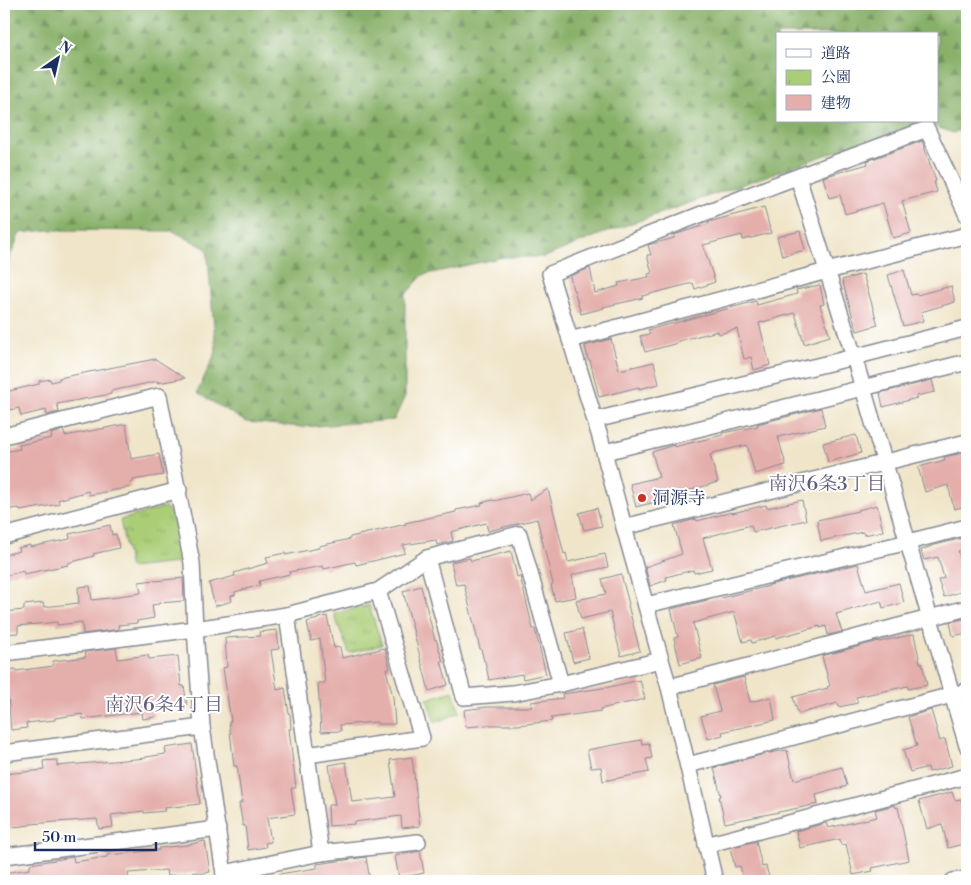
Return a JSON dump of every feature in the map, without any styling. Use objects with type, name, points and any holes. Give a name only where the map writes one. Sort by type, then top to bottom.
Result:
[{"type":"street","points":[[715,881],[669,687],[605,452],[550,274],[798,177],[927,129],[967,215]]},
{"type":"street","points":[[798,177],[854,357],[967,746]]},
{"type":"street","points":[[570,340],[967,235]]},
{"type":"street","points":[[595,420],[967,328]]},
{"type":"street","points":[[605,452],[967,362]]},
{"type":"street","points":[[4,436],[159,396],[192,562],[202,727],[224,877],[321,853],[418,842]]},
{"type":"street","points":[[624,527],[967,442]]},
{"type":"street","points":[[4,536],[179,490]]},
{"type":"street","points":[[646,605],[967,526]]},
{"type":"street","points":[[4,653],[195,629],[287,615],[378,591],[427,558],[519,534],[562,684]]},
{"type":"street","points":[[427,558],[464,697],[513,693],[562,684],[661,660]]},
{"type":"street","points":[[307,755],[422,738],[378,591]]},
{"type":"street","points":[[669,687],[967,608]]},
{"type":"street","points":[[287,615],[321,853]]},
{"type":"street","points":[[688,765],[967,691]]},
{"type":"street","points":[[4,753],[202,727]]},
{"type":"street","points":[[706,845],[967,776]]},
{"type":"street","points":[[4,856],[218,829]]},
{"type":"street","points":[[953,881],[967,879]]},
{"type":"green space","points":[[4,4],[967,4],[967,127],[953,133],[923,122],[596,236],[545,257],[504,257],[423,275],[405,295],[405,396],[394,420],[302,427],[246,422],[197,393],[216,351],[207,249],[173,231],[50,230],[20,233],[4,271]]},
{"type":"green space","points":[[165,507],[172,515],[185,562],[130,568],[120,520]]},
{"type":"green space","points":[[369,605],[382,645],[349,653],[334,614]]},
{"type":"green space","points":[[453,691],[460,712],[435,723],[427,699]]},
{"type":"building","points":[[922,141],[936,181],[934,182],[937,192],[902,201],[911,233],[893,238],[883,203],[845,214],[840,195],[829,198],[823,177],[868,164],[867,161]]},
{"type":"building","points":[[764,207],[771,233],[743,240],[742,235],[703,245],[715,282],[695,289],[693,283],[581,314],[570,276],[590,268],[595,293],[619,286],[618,283],[649,277],[648,274],[652,273],[647,255],[651,255],[648,245],[674,238],[674,235],[708,224],[708,222]]},
{"type":"building","points":[[800,231],[805,250],[782,256],[777,237]]},
{"type":"building","points":[[904,270],[911,295],[951,286],[955,302],[921,312],[923,321],[903,326],[888,275]]},
{"type":"building","points":[[863,274],[878,325],[857,331],[842,280]]},
{"type":"building","points":[[820,285],[824,304],[820,305],[830,336],[804,344],[795,313],[759,323],[770,365],[754,370],[751,357],[744,359],[737,329],[719,334],[718,331],[678,341],[678,343],[645,352],[640,336],[650,334],[648,330],[756,301],[757,305],[797,294],[796,290]]},
{"type":"building","points":[[611,339],[619,370],[654,362],[659,384],[599,397],[585,346]]},
{"type":"building","points":[[155,359],[185,378],[158,383],[158,381],[111,391],[111,394],[57,404],[59,412],[47,415],[46,410],[21,416],[19,408],[10,410],[5,392],[39,384],[39,381],[50,379],[51,382],[59,380],[59,378]]},
{"type":"building","points":[[932,380],[935,392],[883,407],[880,393]]},
{"type":"building","points":[[821,408],[825,426],[778,437],[786,465],[755,474],[747,445],[713,453],[710,455],[718,482],[688,491],[689,495],[636,507],[630,484],[659,477],[652,452],[674,445],[674,447],[723,435],[722,433],[758,426],[757,424]]},
{"type":"building","points":[[126,424],[131,459],[159,454],[163,475],[133,480],[130,483],[131,487],[89,495],[88,491],[58,500],[59,504],[20,511],[19,508],[5,510],[4,452],[20,449],[19,445],[52,438],[51,434],[63,430],[65,436]]},
{"type":"building","points":[[856,435],[861,453],[828,462],[823,443]]},
{"type":"building","points":[[963,453],[967,468],[967,506],[954,509],[948,485],[925,492],[918,467],[945,460],[944,457]]},
{"type":"building","points":[[548,489],[564,554],[566,553],[568,562],[605,554],[608,567],[572,575],[576,597],[555,601],[551,585],[553,584],[537,519],[488,531],[486,523],[451,532],[453,541],[437,545],[436,540],[403,545],[405,553],[356,565],[355,562],[324,569],[323,566],[289,572],[290,574],[259,581],[260,585],[235,592],[235,595],[231,596],[232,601],[215,606],[209,583],[235,576],[234,573],[268,563],[266,557],[319,548],[319,546],[350,539],[350,537],[456,512],[456,510],[482,505],[481,503],[493,500],[528,493],[530,500]]},
{"type":"building","points":[[802,500],[806,520],[753,532],[751,525],[703,538],[712,569],[694,573],[693,570],[666,577],[667,580],[650,586],[645,567],[682,554],[674,525],[766,505],[767,508]]},
{"type":"building","points":[[877,505],[883,531],[864,535],[863,532],[821,541],[817,520]]},
{"type":"building","points":[[597,508],[602,526],[584,530],[579,513]]},
{"type":"building","points":[[110,525],[112,535],[116,534],[119,548],[93,554],[94,556],[68,563],[68,565],[24,574],[23,571],[4,576],[4,555],[19,551],[18,548],[70,539],[69,534]]},
{"type":"building","points":[[967,537],[967,549],[958,551],[967,583],[967,590],[944,597],[938,580],[944,578],[938,557],[924,560],[921,550]]},
{"type":"building","points":[[511,551],[517,577],[520,576],[546,674],[523,679],[522,674],[489,680],[464,584],[456,585],[451,562],[470,558],[471,561]]},
{"type":"building","points":[[858,564],[866,591],[899,583],[904,603],[883,608],[881,601],[836,614],[842,632],[828,635],[826,626],[820,628],[820,626],[752,643],[751,640],[743,642],[734,612],[693,623],[702,658],[680,664],[674,638],[678,637],[671,609]]},
{"type":"building","points":[[621,574],[640,651],[621,656],[610,612],[581,619],[576,600],[606,594],[602,579]]},
{"type":"building","points":[[183,578],[184,601],[152,605],[154,618],[137,621],[137,623],[118,625],[119,629],[83,634],[82,622],[57,625],[57,622],[18,626],[18,633],[4,634],[4,612],[24,610],[24,605],[43,603],[44,607],[79,603],[78,587],[90,586],[92,600],[141,593],[139,582]]},
{"type":"building","points":[[421,586],[448,685],[429,691],[403,591]]},
{"type":"building","points":[[327,616],[334,648],[340,647],[342,658],[385,648],[390,669],[386,669],[393,697],[395,724],[377,724],[377,722],[340,725],[341,731],[321,732],[318,683],[325,683],[320,639],[311,641],[307,622]]},
{"type":"building","points":[[967,618],[967,633],[953,636],[950,622]]},
{"type":"building","points":[[582,629],[589,658],[573,662],[566,633]]},
{"type":"building","points":[[277,630],[279,649],[271,650],[277,690],[285,688],[290,714],[291,729],[289,729],[296,788],[291,788],[295,814],[267,818],[271,842],[265,843],[266,847],[248,850],[245,825],[243,826],[239,803],[242,803],[237,766],[234,766],[229,722],[231,721],[223,668],[227,667],[225,638],[260,636],[259,632]]},
{"type":"building","points":[[914,634],[927,685],[908,689],[908,686],[856,697],[858,703],[839,707],[838,703],[798,714],[793,697],[830,686],[822,656]]},
{"type":"building","points":[[116,648],[118,659],[148,655],[149,659],[178,656],[181,686],[184,686],[187,705],[154,710],[155,717],[143,719],[142,712],[83,719],[82,714],[55,718],[55,720],[26,723],[27,728],[11,730],[8,695],[4,695],[4,670],[16,669],[16,671],[53,666],[53,661],[86,657],[85,652]]},
{"type":"building","points":[[744,677],[750,702],[771,697],[775,720],[722,732],[723,735],[708,739],[701,716],[720,711],[713,685]]},
{"type":"building","points":[[640,680],[645,699],[600,709],[601,711],[551,718],[552,721],[518,725],[466,727],[464,710],[487,707],[532,707],[531,702],[563,698],[562,694]]},
{"type":"building","points":[[931,710],[940,741],[945,739],[952,766],[929,772],[928,767],[910,772],[903,750],[917,746],[908,717]]},
{"type":"building","points":[[641,740],[642,744],[649,743],[652,758],[646,759],[649,772],[603,781],[601,767],[591,768],[587,750]]},
{"type":"building","points":[[192,744],[200,804],[164,808],[165,811],[144,813],[144,811],[111,815],[113,827],[99,829],[97,819],[30,824],[6,828],[4,774],[44,770],[43,761],[57,760],[57,766],[146,758],[166,754],[165,748]]},
{"type":"building","points":[[787,750],[794,780],[842,767],[847,786],[816,795],[818,804],[725,823],[714,768],[764,754]]},
{"type":"building","points":[[412,757],[420,826],[402,828],[401,816],[329,826],[328,805],[335,805],[329,765],[346,762],[352,802],[395,797],[390,760]]},
{"type":"building","points":[[952,792],[955,800],[961,799],[967,824],[967,843],[948,848],[942,824],[927,829],[919,801]]},
{"type":"building","points":[[895,805],[896,808],[898,807],[909,860],[872,868],[873,871],[853,875],[846,844],[841,845],[840,839],[800,848],[796,831],[826,823],[828,828],[877,817],[875,810]]},
{"type":"building","points":[[205,841],[210,872],[167,876],[166,870],[128,873],[129,880],[122,881],[4,881],[4,873],[30,869],[30,864],[73,857],[74,862],[107,857],[107,855],[159,850],[159,848]]},
{"type":"building","points":[[756,841],[762,867],[766,866],[770,881],[744,881],[740,866],[735,867],[730,848]]},
{"type":"building","points":[[420,851],[424,873],[399,878],[395,856]]},
{"type":"building","points":[[366,857],[370,881],[280,881],[279,874],[317,868],[317,864]]},
{"type":"place","name":"洞源寺","points":[[642,498]]},
{"type":"district","name":"南沢6条3丁目","points":[[827,483]]},
{"type":"district","name":"南沢6条4丁目","points":[[164,704]]}]
